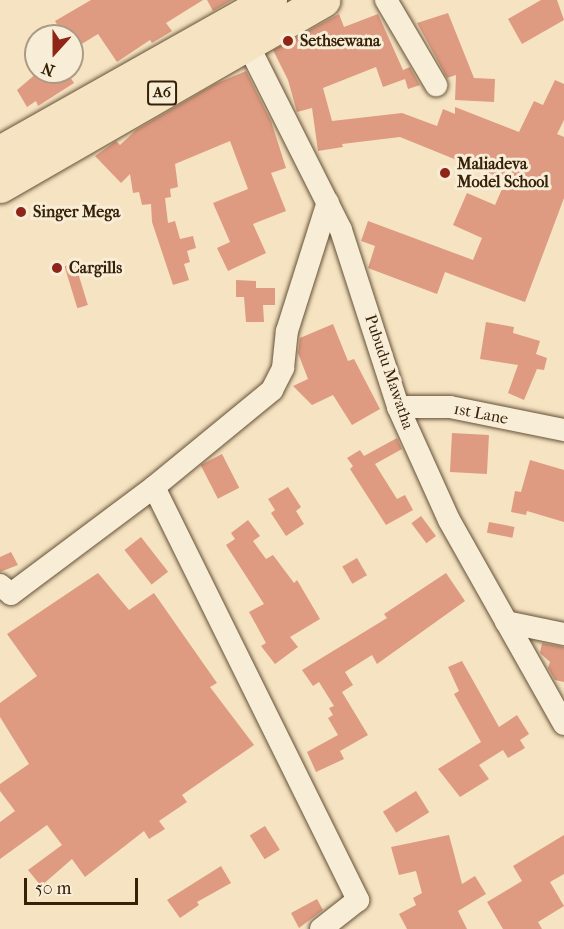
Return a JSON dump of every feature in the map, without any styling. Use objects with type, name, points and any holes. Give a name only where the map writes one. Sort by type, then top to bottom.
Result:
[{"type":"highway","name":"A6","points":[[0,186],[242,32],[270,0]]},
{"type":"highway","name":"A6","points":[[0,152],[242,32],[323,0]]},
{"type":"street","points":[[386,0],[436,85]]},
{"type":"street","name":"Pubudu Mawatha","points":[[242,32],[341,230],[398,407],[449,520],[564,724]]},
{"type":"street","points":[[0,585],[11,594],[154,487],[272,390],[283,368],[287,332],[328,202]]},
{"type":"street","name":"1st Lane","points":[[398,407],[450,407],[564,430]]},
{"type":"street","points":[[154,487],[358,900],[321,929]]},
{"type":"street","points":[[506,622],[564,634]]},
{"type":"building","points":[[91,0],[203,0],[166,23],[172,31],[152,43],[150,40],[117,62],[98,34],[84,43],[84,24],[57,24],[55,21]]},
{"type":"building","points":[[207,0],[232,0],[213,11]]},
{"type":"building","points":[[541,0],[557,0],[564,20],[522,44],[508,19]]},
{"type":"building","points":[[448,13],[474,78],[495,79],[494,102],[455,100],[456,75],[447,78],[417,23]]},
{"type":"building","points":[[339,14],[344,27],[378,14],[403,70],[410,67],[420,85],[408,89],[405,79],[383,87],[376,67],[323,88],[332,121],[402,113],[437,126],[443,109],[455,114],[455,107],[519,132],[534,101],[543,105],[555,80],[564,84],[564,120],[557,134],[564,137],[564,198],[525,302],[445,272],[437,294],[368,268],[375,246],[361,241],[368,221],[473,260],[482,238],[453,225],[467,193],[495,205],[506,180],[400,137],[342,144],[343,147],[318,151],[312,108],[297,112],[288,80],[273,50]]},
{"type":"building","points":[[246,71],[271,121],[286,168],[271,173],[286,211],[253,224],[266,253],[228,271],[217,248],[230,242],[213,203],[248,189],[230,141],[175,164],[178,187],[170,189],[171,197],[165,198],[168,223],[175,221],[180,239],[193,236],[196,248],[187,251],[190,262],[184,264],[189,280],[173,285],[152,222],[151,204],[142,205],[139,192],[133,193],[130,174],[121,183],[95,156],[116,141],[120,145],[136,130],[215,84]]},
{"type":"building","points":[[24,84],[72,84],[38,106],[36,101],[27,107],[17,90]]},
{"type":"building","points":[[75,263],[88,305],[77,308],[64,266]]},
{"type":"building","points":[[236,280],[256,281],[256,288],[275,288],[275,305],[263,305],[264,322],[246,322],[244,297],[236,297]]},
{"type":"building","points":[[486,322],[514,327],[513,333],[540,341],[536,354],[547,358],[544,370],[537,369],[524,400],[508,393],[518,365],[480,359]]},
{"type":"building","points":[[333,324],[348,361],[354,359],[380,409],[352,425],[333,395],[312,405],[293,386],[308,379],[298,353],[300,338]]},
{"type":"building","points":[[452,433],[489,435],[487,474],[450,472]]},
{"type":"building","points":[[397,438],[402,449],[375,464],[397,499],[405,495],[413,510],[386,525],[350,469],[353,466],[347,458],[360,450],[364,456]]},
{"type":"building","points":[[222,454],[239,488],[218,499],[201,465]]},
{"type":"building","points":[[530,460],[564,470],[564,522],[527,511],[526,515],[511,512],[515,491],[521,492]]},
{"type":"building","points":[[288,487],[301,507],[296,511],[304,524],[286,536],[271,513],[275,510],[268,499]]},
{"type":"building","points":[[421,516],[436,536],[426,543],[411,523]]},
{"type":"building","points":[[248,520],[260,536],[253,541],[266,559],[273,555],[294,583],[297,580],[320,619],[290,637],[298,647],[275,664],[261,646],[266,643],[249,612],[264,604],[226,545],[235,539],[231,533]]},
{"type":"building","points":[[489,522],[515,527],[512,538],[487,533]]},
{"type":"building","points":[[141,537],[168,572],[152,585],[124,550]]},
{"type":"building","points":[[11,552],[18,565],[0,572],[0,557]]},
{"type":"building","points":[[357,558],[367,575],[352,584],[342,566]]},
{"type":"building","points":[[98,573],[129,610],[154,593],[217,683],[210,687],[254,745],[182,795],[187,802],[159,821],[165,829],[149,839],[144,831],[85,877],[72,859],[41,886],[28,870],[62,845],[47,825],[0,859],[0,822],[15,811],[0,791],[0,784],[29,764],[0,717],[0,703],[37,676],[7,634]]},
{"type":"building","points":[[446,573],[465,601],[377,664],[372,655],[345,672],[353,685],[342,692],[368,735],[340,751],[344,759],[316,772],[307,752],[338,735],[328,718],[333,715],[329,708],[334,706],[319,682],[313,686],[302,670],[387,618],[384,614]]},
{"type":"building","points":[[542,643],[564,647],[564,682],[555,680],[548,668],[550,662],[540,653]]},
{"type":"building","points":[[462,661],[499,727],[517,715],[529,734],[520,740],[525,748],[508,758],[503,750],[479,765],[489,779],[460,797],[438,769],[481,742],[454,694],[459,691],[448,667]]},
{"type":"building","points":[[416,791],[429,812],[396,833],[383,812]]},
{"type":"building","points":[[265,826],[280,850],[265,859],[250,836]]},
{"type":"building","points":[[449,835],[462,884],[475,876],[486,894],[458,911],[467,929],[407,929],[399,914],[416,905],[413,898],[422,893],[416,871],[399,875],[391,847]]},
{"type":"building","points":[[564,835],[564,874],[550,882],[564,906],[538,922],[542,929],[503,929],[487,902],[522,881],[513,866]]},
{"type":"building","points":[[221,866],[231,883],[197,902],[199,905],[180,918],[167,900]]},
{"type":"building","points":[[317,899],[323,910],[299,928],[291,913]]},
{"type":"place","name":"Sethsewana","points":[[288,41]]},
{"type":"place","name":"Maliadeva Model School","points":[[445,173]]},
{"type":"place","name":"Singer Mega","points":[[21,212]]},
{"type":"place","name":"Cargills","points":[[57,268]]}]
